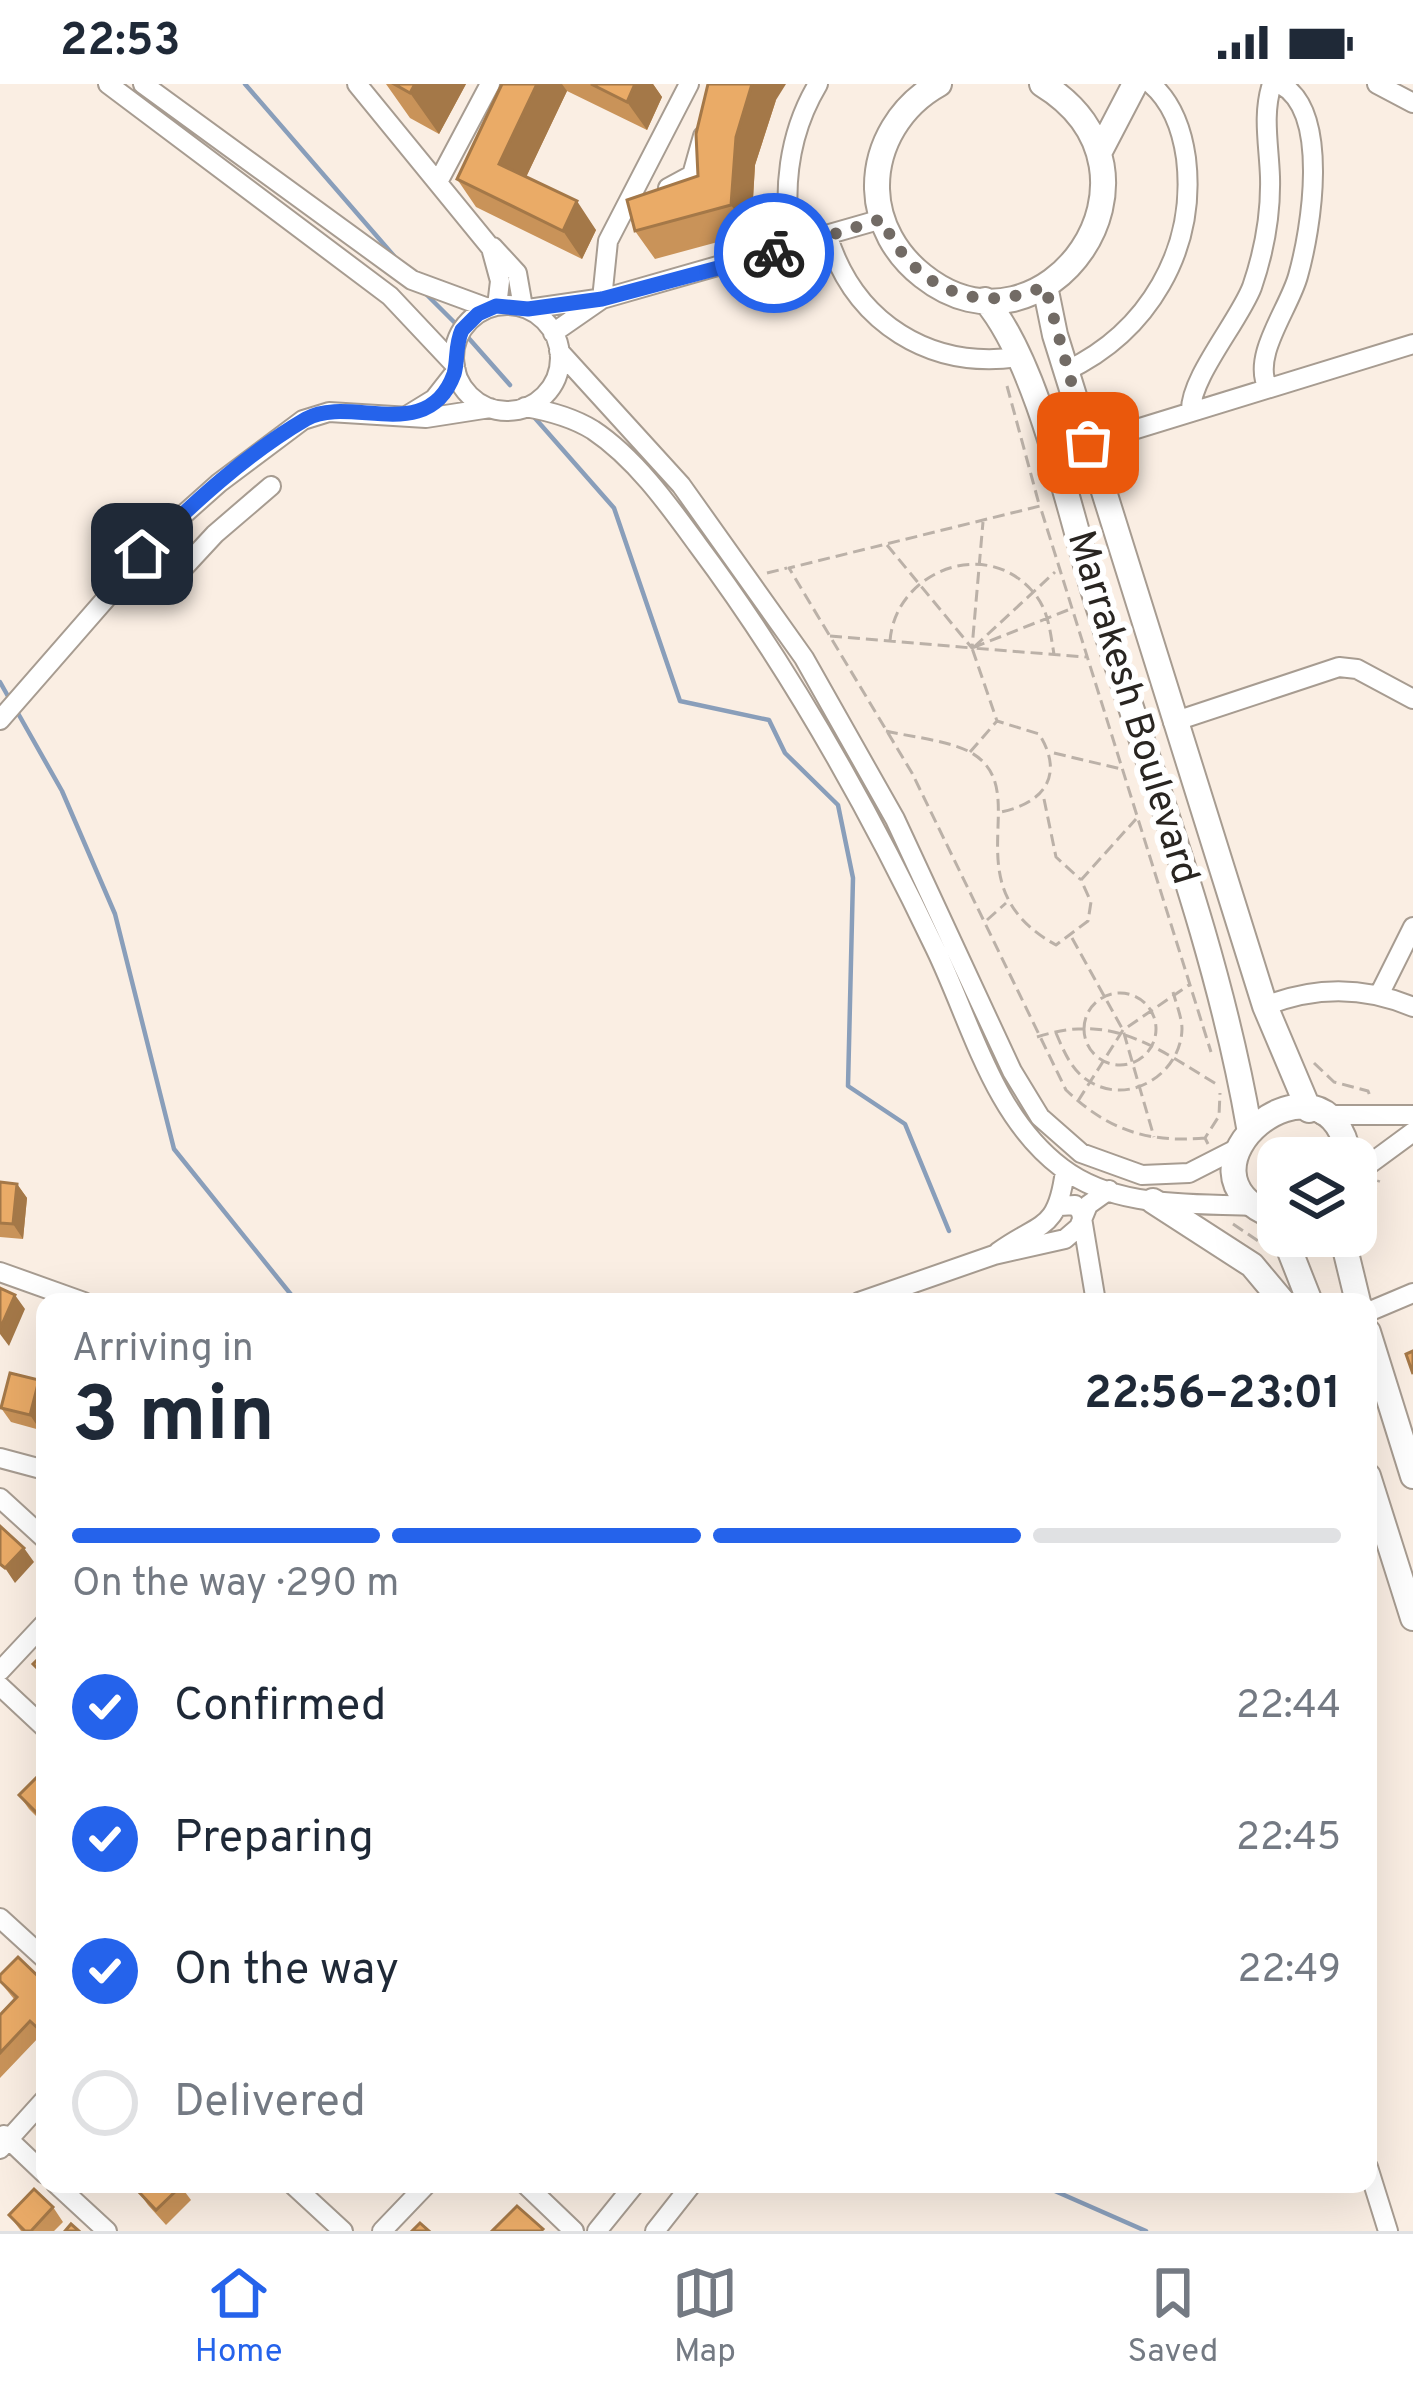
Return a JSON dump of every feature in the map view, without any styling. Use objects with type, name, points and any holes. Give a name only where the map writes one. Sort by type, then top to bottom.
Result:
[{"type":"main road","points":[[932,86],[905,111],[879,162],[882,219],[902,256],[932,284],[985,300],[1045,286],[1075,261],[1096,229],[1103,204],[1099,153],[1076,111],[1042,84]]},
{"type":"main road","points":[[1099,153],[1135,84]]},
{"type":"main road","points":[[1045,286],[1066,371],[1173,722],[1265,1006],[1290,1070],[1316,1112],[1343,1137]]},
{"type":"main road","name":"Marrakesh Boulevard","points":[[985,300],[1004,321],[1009,358],[1052,455],[1228,1015],[1237,1173],[1257,1199]]},
{"type":"main road","points":[[1235,1146],[1283,1108],[1316,1112]]},
{"type":"main road","points":[[1153,1201],[1252,1265],[1275,1293]]},
{"type":"main road","points":[[1291,1257],[1306,1293]]},
{"type":"main road","points":[[1347,1257],[1356,1293]]},
{"type":"main road","points":[[1377,1361],[1413,1476]]},
{"type":"main road","points":[[1377,1504],[1413,1618]]},
{"type":"street","points":[[108,84],[390,296],[455,368],[472,398],[490,408]]},
{"type":"street","points":[[143,84],[412,280],[492,307],[602,299],[882,219]]},
{"type":"street","points":[[357,84],[517,274],[526,308],[681,485],[750,576],[804,658],[885,801],[1012,1071],[1040,1117],[1081,1153],[1130,1173],[1172,1176],[1235,1146]]},
{"type":"street","points":[[438,182],[490,84]]},
{"type":"street","points":[[525,407],[554,381],[556,342],[602,299],[604,255],[689,84]]},
{"type":"street","points":[[792,248],[787,203],[790,158],[818,84]]},
{"type":"street","points":[[1066,371],[1104,350],[1136,321],[1162,284],[1179,242],[1187,197],[1185,151],[1173,110],[1151,84]]},
{"type":"street","points":[[1191,412],[1192,395],[1242,311],[1262,253],[1269,213],[1266,118],[1276,84],[1295,94],[1305,112],[1312,192],[1298,276],[1264,354],[1268,388]]},
{"type":"street","points":[[1377,84],[1413,103]]},
{"type":"street","points":[[629,199],[687,180],[711,111]]},
{"type":"street","points":[[828,237],[852,289],[892,330],[943,355],[1009,358]]},
{"type":"street","points":[[404,416],[434,399],[455,368],[462,330],[492,307],[498,268],[485,239]]},
{"type":"street","points":[[1052,455],[1413,344]]},
{"type":"street","points":[[0,720],[127,571],[219,483],[303,420],[329,412],[448,417],[525,407],[568,417],[606,440],[650,484],[713,564],[842,764],[924,925],[1006,1108],[1065,1171],[1109,1190],[1153,1201],[1222,1204],[1257,1217]]},
{"type":"street","points":[[127,571],[149,590],[164,589],[215,534],[271,486]]},
{"type":"street","points":[[1173,722],[1339,667],[1357,669],[1413,699]]},
{"type":"street","points":[[1378,995],[1413,927]]},
{"type":"street","points":[[1265,1006],[1321,991],[1378,995],[1413,1007]]},
{"type":"street","points":[[1316,1112],[1413,1115]]},
{"type":"street","points":[[1377,1159],[1413,1132]]},
{"type":"street","points":[[1065,1171],[1059,1209],[1065,1239],[1093,1293]]},
{"type":"street","points":[[890,1293],[994,1255],[1065,1239],[1082,1223],[1088,1205],[1109,1190]]},
{"type":"street","points":[[994,1255],[1037,1232],[1059,1209],[1078,1207],[1094,1293]]},
{"type":"street","points":[[0,1272],[59,1293]]},
{"type":"street","points":[[1377,1308],[1413,1293]]},
{"type":"street","points":[[0,1458],[36,1468]]},
{"type":"street","points":[[0,1498],[36,1531]]},
{"type":"street","points":[[0,1671],[36,1633]]},
{"type":"street","points":[[0,1686],[36,1720]]},
{"type":"street","points":[[0,1918],[36,1951]]},
{"type":"street","points":[[36,2108],[3,2141],[36,2167]]},
{"type":"street","points":[[66,2193],[106,2231]]},
{"type":"street","points":[[302,2193],[343,2231]]},
{"type":"street","points":[[382,2231],[419,2193]]},
{"type":"street","points":[[534,2193],[574,2231]]},
{"type":"street","points":[[596,2231],[628,2193]]},
{"type":"street","points":[[655,2231],[685,2193]]},
{"type":"street","points":[[1376,2193],[1388,2231]]},
{"type":"path","points":[[1009,358],[1057,570],[1221,1087],[1219,1116],[1205,1138]]},
{"type":"path","points":[[750,576],[1040,506]]},
{"type":"path","points":[[973,648],[983,520]]},
{"type":"path","points":[[886,544],[973,648],[997,721]]},
{"type":"path","points":[[890,641],[891,618],[918,583],[956,565],[980,565],[1008,572],[1034,592],[1048,618],[1054,654]]},
{"type":"path","points":[[789,568],[886,730],[986,920],[1037,1037],[1078,1101],[1131,1136],[1205,1138],[1235,1146]]},
{"type":"path","points":[[973,648],[1057,570]]},
{"type":"path","points":[[973,648],[1070,609]]},
{"type":"path","points":[[830,636],[1086,657]]},
{"type":"path","points":[[970,752],[978,737],[997,721]]},
{"type":"path","points":[[997,721],[1039,734],[1051,752],[1122,770]]},
{"type":"path","points":[[886,730],[970,752],[994,777],[999,812],[996,879],[1007,902],[1056,945],[1072,938],[1088,921],[1091,902],[1082,880],[1056,857],[1046,826],[1043,796],[1051,752]]},
{"type":"path","points":[[999,812],[1027,806],[1043,796]]},
{"type":"path","points":[[1082,880],[1138,818]]},
{"type":"path","points":[[986,920],[1007,902]]},
{"type":"path","points":[[1072,938],[1123,1030],[1155,1139]]},
{"type":"path","points":[[1078,1101],[1123,1030],[1149,1007],[1190,984]]},
{"type":"path","points":[[1055,1031],[1068,1062],[1092,1084],[1115,1091],[1140,1086],[1160,1077],[1174,1059],[1182,1029],[1173,992]]},
{"type":"path","points":[[1125,993],[1149,1007],[1156,1025],[1152,1046],[1133,1063],[1104,1062],[1091,1051],[1084,1029],[1091,1007],[1107,995],[1125,993]]},
{"type":"path","points":[[1037,1037],[1055,1031],[1123,1030],[1221,1087]]},
{"type":"path","points":[[1290,1070],[1313,1062],[1334,1082],[1368,1090],[1377,1116]]},
{"type":"path","points":[[1377,1184],[1380,1176]]},
{"type":"path","points":[[1222,1204],[1224,1219],[1257,1236]]},
{"type":"building","points":[[394,84],[415,84],[410,93]]},
{"type":"building","points":[[502,84],[537,84],[499,164],[577,201],[563,231],[457,179]]},
{"type":"building","points":[[591,84],[635,84],[627,102]]},
{"type":"building","points":[[708,84],[752,84],[736,137],[731,205],[635,231],[627,200],[698,176],[696,134]]},
{"type":"building","points":[[0,1182],[17,1184],[13,1224],[0,1223]]},
{"type":"building","points":[[0,1288],[15,1295],[0,1329]]},
{"type":"building","points":[[10,1373],[36,1379],[30,1415],[1,1408]]},
{"type":"building","points":[[0,1526],[24,1548],[5,1568],[0,1564]]},
{"type":"building","points":[[36,1778],[36,1812],[19,1795]]},
{"type":"building","points":[[18,1957],[36,1974],[36,2027],[30,2021],[0,2053],[0,2015],[17,1997],[0,1981]]},
{"type":"building","points":[[34,2189],[53,2207],[31,2231],[9,2215]]},
{"type":"building","points":[[140,2193],[174,2193],[156,2210]]},
{"type":"building","points":[[517,2206],[543,2229],[492,2231]]},
{"type":"waterway","points":[[245,84],[394,256]]},
{"type":"waterway","points":[[425,293],[456,324]]},
{"type":"waterway","points":[[465,334],[510,385]]},
{"type":"waterway","points":[[534,417],[614,508],[680,701],[769,720],[785,753],[838,805],[853,878],[848,1086],[905,1124],[949,1231]]},
{"type":"waterway","points":[[0,682],[9,698]]},
{"type":"waterway","points":[[15,708],[62,791],[115,914],[174,1149],[290,1293]]},
{"type":"waterway","points":[[1059,2193],[1146,2231]]},
{"type":"way so far","points":[[774,253],[882,219],[910,267],[958,295],[1006,299],[1045,286],[1088,443]]},
{"type":"route","points":[[142,554],[219,483],[303,420],[329,412],[404,416],[425,406],[456,371],[454,353],[462,330],[488,308],[514,305],[528,309],[566,300],[602,299],[774,253]]}]
